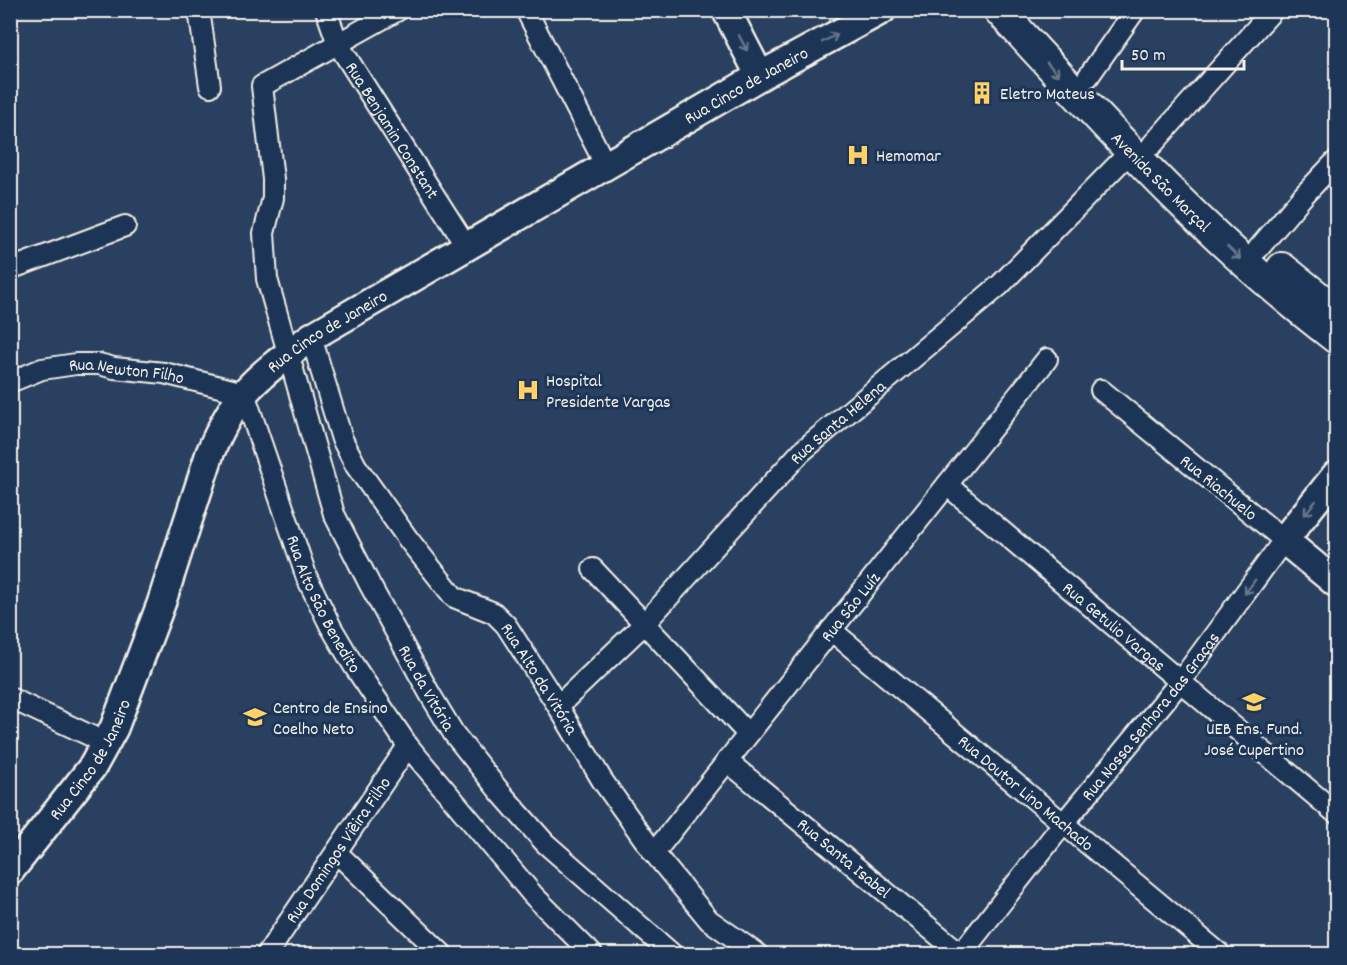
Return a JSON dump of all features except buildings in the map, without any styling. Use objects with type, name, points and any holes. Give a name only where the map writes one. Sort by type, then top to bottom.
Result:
[{"type":"main road","points":[[726,10],[760,75]]},
{"type":"main road","name":"Rua Cinco de Janeiro","points":[[10,871],[93,766],[106,743],[154,624],[210,453],[244,393],[267,370],[311,337],[760,75],[882,10]]},
{"type":"main road","name":"Avenida São Marçal","points":[[999,10],[1141,149],[1240,259],[1336,338]]},
{"type":"main road","name":"Avenida São Marçal","points":[[1025,10],[1088,77],[1141,149],[1258,249],[1336,311]]},
{"type":"main road","name":"Rua Nossa Senhora das Graças","points":[[1284,540],[1336,475]]},
{"type":"main road","name":"Rua Riachuelo","points":[[1284,540],[1336,584]]},
{"type":"street","points":[[199,10],[210,86]]},
{"type":"street","name":"Rua Benjamin Constant","points":[[326,10],[338,44],[467,247]]},
{"type":"street","points":[[338,44],[398,10]]},
{"type":"street","points":[[526,10],[606,166]]},
{"type":"street","points":[[1088,77],[1136,10]]},
{"type":"street","name":"Rua Santa Helena","points":[[558,706],[644,624],[801,453],[1000,285],[1141,149],[1273,10]]},
{"type":"street","name":"Rua da Vitória","points":[[338,44],[262,87],[273,179],[273,198],[264,233],[267,279],[334,514],[370,585],[454,734],[500,792],[545,843],[672,954]]},
{"type":"street","points":[[1258,249],[1336,161]]},
{"type":"street","points":[[10,269],[125,226]]},
{"type":"street","name":"Rua Alto da Vitória","points":[[311,337],[342,439],[356,466],[408,539],[454,597],[494,613],[506,625],[602,780],[654,853],[710,920],[758,954]]},
{"type":"street","name":"Rua São Luíz","points":[[654,853],[1047,359]]},
{"type":"street","name":"Rua Newton Filho","points":[[10,382],[42,369],[76,364],[99,364],[114,368],[164,373],[244,393]]},
{"type":"street","name":"Rua Riachuelo","points":[[1101,390],[1284,540]]},
{"type":"street","name":"Rua Alto São Benedito","points":[[244,393],[307,578],[331,627],[354,666],[408,746],[533,895],[592,954]]},
{"type":"street","name":"Rua Getulio Vargas","points":[[947,485],[1336,813]]},
{"type":"street","name":"Rua Nossa Senhora das Graças","points":[[961,954],[1063,824],[1180,682],[1284,540]]},
{"type":"street","points":[[593,569],[748,734]]},
{"type":"street","name":"Rua Doutor Lino Machado","points":[[831,630],[1220,954]]},
{"type":"street","points":[[10,698],[106,743]]},
{"type":"street","name":"Rua Domingos Viêira Filho","points":[[267,954],[408,746]]},
{"type":"street","name":"Rua Santa Isabel","points":[[727,761],[961,954]]},
{"type":"street","points":[[337,853],[442,954]]},
{"type":"place","name":"Eletro Mateus","points":[[982,93]]},
{"type":"place","name":"Hemomar","points":[[858,155]]},
{"type":"place","name":"Hospital Presidente Vargas","points":[[528,390]]},
{"type":"place","name":"UEB Ens. Fund. José Cupertino","points":[[1254,702]]},
{"type":"place","name":"Centro de Ensino Coelho Neto","points":[[255,717]]}]
